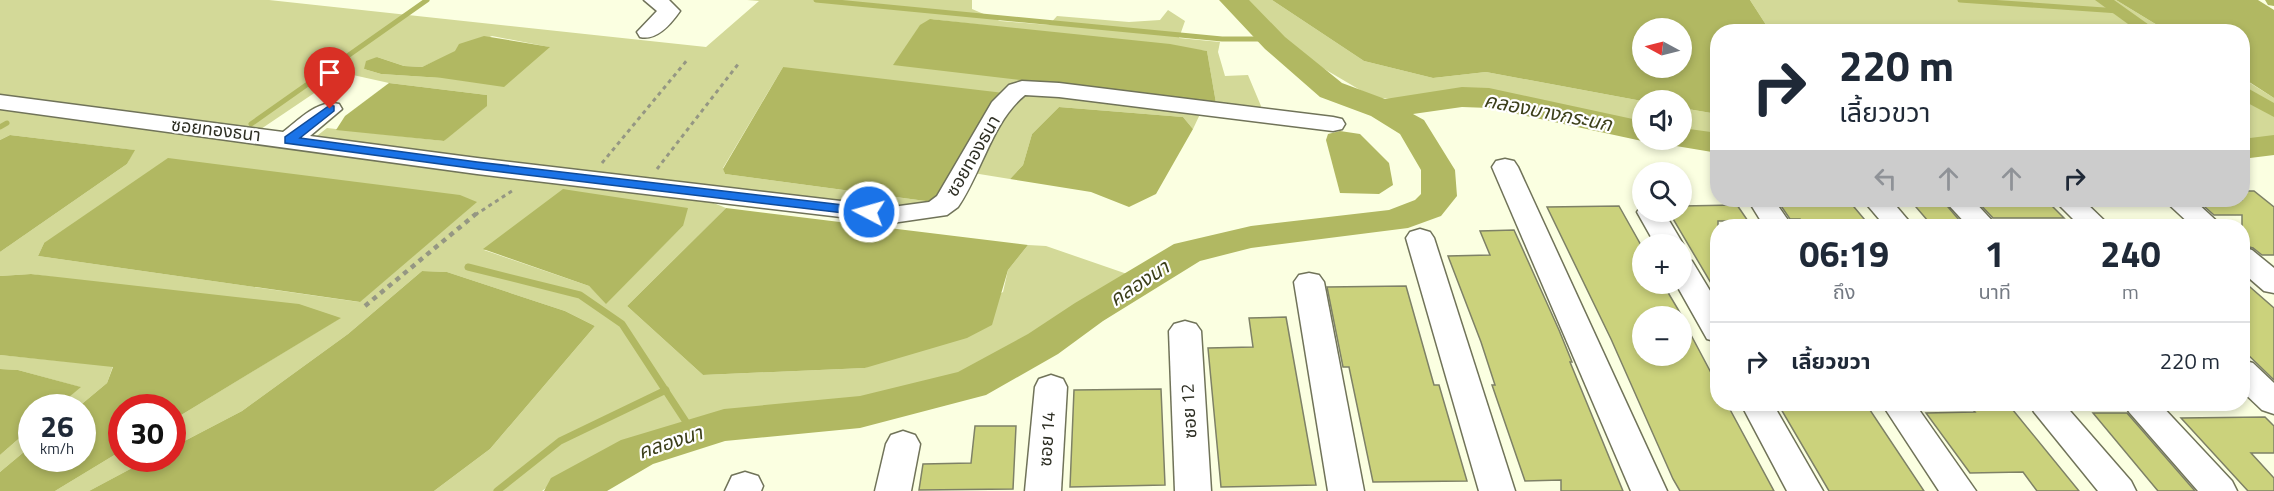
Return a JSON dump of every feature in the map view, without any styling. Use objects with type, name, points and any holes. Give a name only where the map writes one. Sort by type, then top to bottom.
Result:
[{"type":"street","points":[[648,32],[669,12],[655,0]]},
{"type":"street","name":"ซอยทองธนา","points":[[0,102],[540,173],[892,215],[937,209],[948,201],[1000,109],[1011,94],[1030,87],[1333,124]]},
{"type":"street","points":[[289,140],[330,109]]},
{"type":"street","points":[[1505,167],[1649,491]]},
{"type":"street","points":[[1882,207],[1893,219]]},
{"type":"street","points":[[1965,207],[1977,219]]},
{"type":"street","points":[[2076,207],[2088,219]]},
{"type":"street","points":[[2186,207],[2200,219]]},
{"type":"street","points":[[1420,238],[1497,491]]},
{"type":"street","points":[[2250,263],[2274,284]]},
{"type":"street","points":[[1309,282],[1346,491]]},
{"type":"street","points":[[1692,285],[1710,318]]},
{"type":"street","name":"ซอย 12","points":[[1185,331],[1193,491]]},
{"type":"street","points":[[2250,380],[2265,398]]},
{"type":"street","name":"ซอย 14","points":[[1043,491],[1052,387]]},
{"type":"street","points":[[1761,411],[1805,491]]},
{"type":"street","points":[[1903,411],[1958,491]]},
{"type":"street","points":[[2052,411],[2118,491]]},
{"type":"street","points":[[2147,411],[2219,491]]},
{"type":"street","points":[[893,491],[903,444]]},
{"type":"path","points":[[588,179],[688,59]]},
{"type":"path","points":[[643,186],[739,63]]},
{"type":"path","points":[[365,306],[471,217],[540,173]]},
{"type":"shaded area","points":[[0,0],[269,0],[706,47],[759,1],[747,0],[972,0],[972,9],[1000,21],[1049,25],[1057,16],[1129,22],[1160,20],[1168,10],[1185,21],[1179,38],[1220,42],[1218,52],[1225,76],[1248,75],[1261,106],[1253,118],[1201,112],[1193,129],[1183,117],[1059,107],[1032,134],[1023,165],[1010,179],[973,173],[783,67],[723,168],[725,174],[933,202],[902,210],[313,139],[327,128],[444,141],[487,95],[389,83],[344,73],[258,131],[0,98]],"holes":[[[930,19],[1207,51],[1216,103]],[[492,36],[549,47],[442,78],[381,74],[364,69],[377,57],[404,66],[422,67]]]},
{"type":"shaded area","points":[[1239,0],[1272,0],[1364,61],[1433,78],[1486,72],[1632,99],[1632,123],[1481,92],[1400,100],[1372,97],[1304,57]]},
{"type":"shaded area","points":[[1272,0],[1750,0],[1765,24],[1710,24],[1710,113],[1692,110],[1692,90],[1632,90],[1632,99],[1486,72],[1433,78],[1364,61]]},
{"type":"shaded area","points":[[1750,0],[2116,0],[2155,24],[1765,24]]},
{"type":"shaded area","points":[[2116,0],[2258,0],[2274,10],[2274,98],[2250,83],[2250,24],[2155,24]]},
{"type":"shaded area","points":[[930,19],[1170,44],[1207,51],[1216,103],[893,65],[920,25]]},
{"type":"shaded area","points":[[484,36],[550,47],[504,87],[442,78],[381,74],[364,69],[366,61],[377,57],[404,66],[422,67],[455,51],[459,44]]},
{"type":"shaded area","points":[[783,67],[1004,93],[944,190],[933,202],[725,174],[723,169]]},
{"type":"shaded area","points":[[389,83],[487,95],[487,106],[444,141],[336,130],[345,116]]},
{"type":"shaded area","points":[[2250,83],[2274,98],[2274,139],[2250,141]]},
{"type":"shaded area","points":[[1059,107],[1183,117],[1193,129],[1156,194],[1129,207],[1091,192],[1010,179],[1023,165],[1032,134]]},
{"type":"shaded area","points":[[0,108],[706,200],[726,208],[627,306],[703,375],[865,368],[1003,292],[1008,270],[1028,245],[1046,246],[1130,275],[1084,307],[959,381],[860,401],[720,413],[636,442],[568,471],[542,491],[434,491],[490,449],[595,326],[565,311],[447,272],[422,271],[348,334],[242,411],[186,440],[186,412],[340,318],[31,274],[0,276],[0,252],[127,164],[134,150],[10,135],[0,140]],"holes":[[[683,226],[606,303],[589,286],[484,250]],[[44,243],[395,271],[359,302],[38,256]]]},
{"type":"shaded area","points":[[1692,110],[1710,113],[1710,137],[1692,134]]},
{"type":"shaded area","points":[[1340,131],[1360,134],[1389,163],[1393,185],[1379,194],[1340,193],[1326,140],[1328,134]]},
{"type":"shaded area","points":[[10,135],[135,150],[127,164],[0,252],[0,140]]},
{"type":"shaded area","points":[[168,158],[460,195],[477,202],[360,302],[38,256],[44,243]]},
{"type":"shaded area","points":[[563,189],[688,208],[683,226],[606,304],[589,286],[483,249]]},
{"type":"shaded area","points":[[726,208],[1028,245],[1008,270],[992,325],[967,338],[865,368],[703,375],[627,306]]},
{"type":"shaded area","points":[[422,271],[447,272],[565,311],[595,326],[490,449],[434,491],[89,491],[125,472],[186,472],[186,440],[242,411],[348,334]]},
{"type":"shaded area","points":[[31,274],[299,304],[341,318],[186,412],[186,394],[108,394],[108,459],[96,466],[96,394],[94,394],[107,383],[113,367],[0,355],[0,276]]},
{"type":"shaded area","points":[[0,355],[113,366],[107,383],[94,394],[72,394],[80,387],[18,370],[0,369]]},
{"type":"shaded area","points":[[0,369],[18,370],[81,387],[73,394],[18,394],[18,439],[0,455]]},
{"type":"shaded area","points":[[18,439],[18,457],[0,472],[0,455]]},
{"type":"shaded area","points":[[18,457],[18,472],[86,472],[55,491],[0,491],[0,472]]},
{"type":"shaded area","points":[[108,459],[108,472],[125,472],[89,491],[55,491],[86,472],[96,472],[96,466]]},
{"type":"building","points":[[2250,191],[2254,191],[2274,207],[2274,255],[2262,255],[2250,247],[2250,219],[2242,219],[2242,215],[2214,215],[2205,207],[2250,207]]},
{"type":"building","points":[[1619,206],[1635,234],[1632,234],[1632,294],[1669,294],[1676,306],[1632,306],[1632,366],[1692,366],[1692,337],[1710,371],[1710,411],[1731,411],[1774,491],[1680,491],[1611,339],[1547,207]]},
{"type":"building","points":[[1692,206],[1738,207],[1747,219],[1710,219],[1710,281],[1692,251],[1692,234],[1682,234],[1675,222],[1692,222]]},
{"type":"building","points":[[1782,207],[1854,207],[1864,219],[1800,219],[1790,219]]},
{"type":"building","points":[[1916,207],[1948,207],[1958,219],[1926,219]]},
{"type":"building","points":[[1983,207],[2053,207],[2064,218],[1993,218]]},
{"type":"building","points":[[1514,230],[1559,330],[1623,491],[1561,491],[1561,480],[1525,481],[1492,385],[1495,385],[1481,342],[1448,256],[1490,255],[1480,231]]},
{"type":"building","points":[[1406,286],[1434,385],[1439,385],[1467,481],[1373,482],[1349,367],[1343,367],[1327,287]]},
{"type":"building","points":[[2250,287],[2274,308],[2274,380],[2250,357]]},
{"type":"building","points":[[1286,317],[1316,485],[1221,487],[1208,348],[1253,347],[1249,318]]},
{"type":"building","points":[[1161,389],[1165,485],[1070,487],[1074,390]]},
{"type":"building","points":[[1782,411],[1871,411],[1924,491],[1829,491]]},
{"type":"building","points":[[2014,411],[2079,491],[2037,491],[2023,472],[1970,473],[1926,413]]},
{"type":"building","points":[[2093,413],[2127,413],[2195,491],[2158,491]]},
{"type":"building","points":[[2265,417],[2274,426],[2274,453],[2251,453],[2274,478],[2274,491],[2248,491],[2181,418]]},
{"type":"building","points":[[975,426],[1016,426],[1013,489],[919,490],[923,464],[971,463]]},
{"type":"waterway","points":[[251,124],[427,0]]},
{"type":"waterway","points":[[816,0],[1222,39],[1271,39]]},
{"type":"waterway","name":"คลองนา","points":[[1233,0],[1275,43],[1331,90],[1382,109]]},
{"type":"waterway","points":[[1960,0],[2119,11]]},
{"type":"waterway","points":[[2103,0],[2139,24]]},
{"type":"waterway","points":[[2250,96],[2274,111]]},
{"type":"waterway","name":"คลองบางกระนก","points":[[1382,109],[1462,97],[1489,98],[1632,129]]},
{"type":"waterway","name":"คลองนา","points":[[568,491],[637,452],[724,425],[860,412],[971,384],[1043,344],[1089,312],[1187,252],[1251,237],[1395,220],[1428,208],[1439,196],[1438,170],[1412,127],[1382,109]]},
{"type":"waterway","points":[[0,127],[7,123]]},
{"type":"waterway","name":"คลองบางกระนก","points":[[1692,139],[1710,142]]},
{"type":"waterway","name":"คลองบางกระนก","points":[[2250,148],[2274,145]]},
{"type":"waterway","points":[[468,267],[580,295],[622,324],[665,390]]},
{"type":"waterway","points":[[497,491],[560,441],[665,390]]},
{"type":"waterway","points":[[665,390],[694,434]]},
{"type":"route","points":[[330,109],[289,140],[477,166],[869,212]]}]
